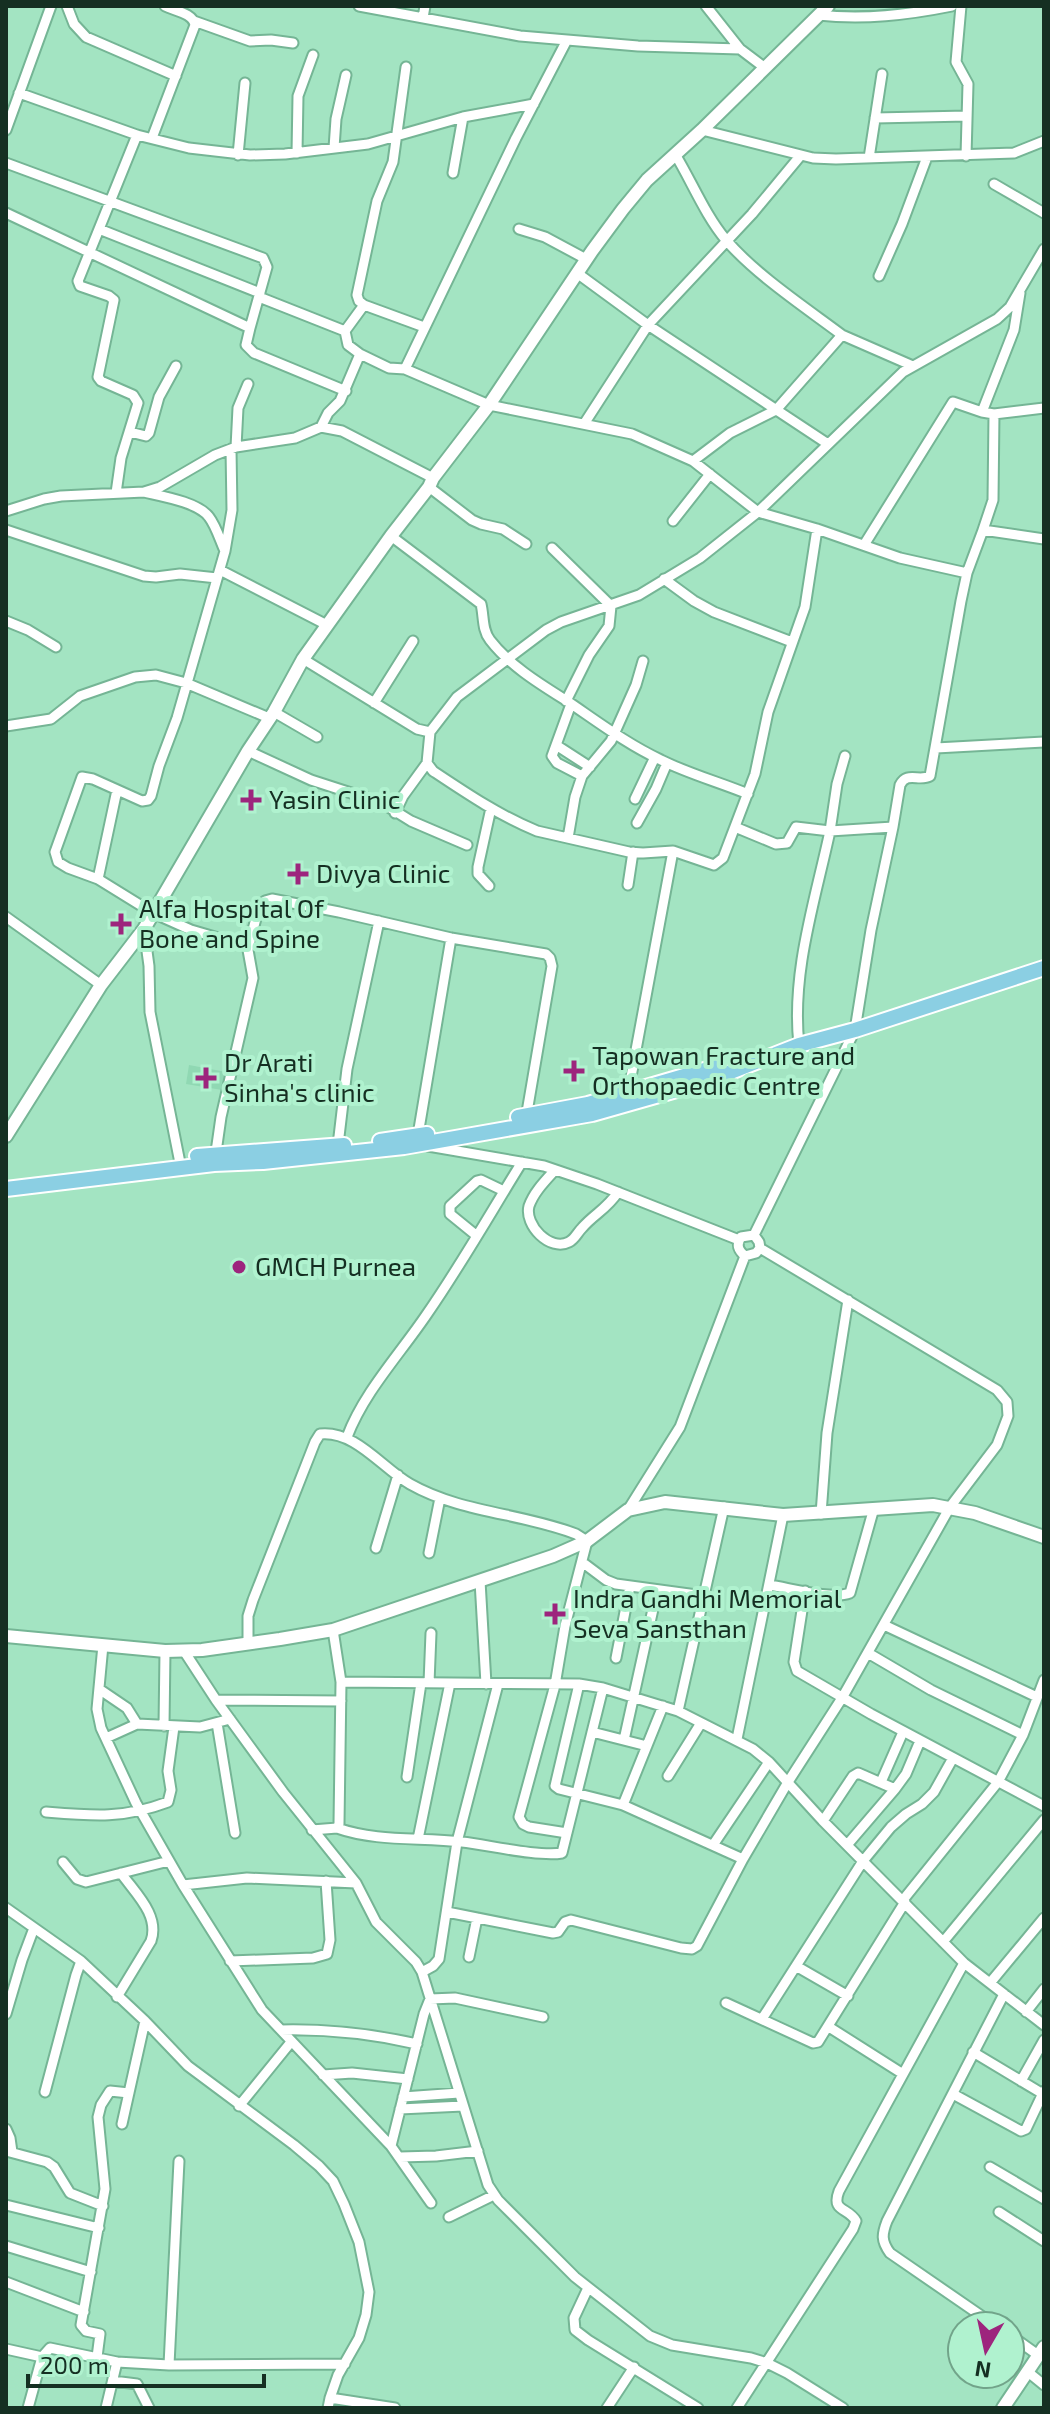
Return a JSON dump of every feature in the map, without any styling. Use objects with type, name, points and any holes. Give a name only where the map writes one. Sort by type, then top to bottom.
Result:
[{"type":"main road","points":[[856,1024],[1044,958]]},
{"type":"main road","points":[[215,1159],[263,1162],[418,1140],[525,1120],[704,1071],[1044,968]]},
{"type":"main road","points":[[525,1120],[592,1114],[625,1106],[708,1081],[799,1041]]},
{"type":"main road","points":[[6,1179],[389,1140],[418,1140]]},
{"type":"main road","points":[[6,1189],[180,1163]]},
{"type":"street","points":[[6,130],[51,6]]},
{"type":"street","points":[[67,6],[74,24],[86,37],[176,76]]},
{"type":"street","points":[[165,6],[194,21],[250,41],[293,43]]},
{"type":"street","points":[[359,6],[395,9],[423,18],[520,36],[638,46],[740,49]]},
{"type":"street","points":[[423,18],[425,6]]},
{"type":"street","points":[[706,6],[740,49],[765,68]]},
{"type":"street","points":[[6,1136],[101,985],[144,929],[303,659],[489,405],[586,259],[647,180],[823,10],[849,18],[909,15],[952,6]]},
{"type":"street","points":[[961,6],[956,62],[968,84],[966,156]]},
{"type":"street","points":[[152,138],[194,21]]},
{"type":"street","points":[[405,369],[567,40]]},
{"type":"street","points":[[297,153],[298,96],[313,55]]},
{"type":"street","points":[[406,67],[393,162],[377,201],[357,295],[364,305],[424,327]]},
{"type":"street","points":[[869,158],[882,74]]},
{"type":"street","points":[[334,148],[336,119],[346,75]]},
{"type":"street","points":[[238,155],[245,83]]},
{"type":"street","points":[[19,93],[137,135],[189,148],[238,155],[297,153],[368,144],[463,117],[534,104]]},
{"type":"street","points":[[875,118],[967,116]]},
{"type":"street","points":[[453,173],[463,117]]},
{"type":"street","points":[[702,130],[813,158],[1014,153],[1044,141]]},
{"type":"street","points":[[116,493],[121,458],[137,410],[137,398],[98,377],[114,300],[78,284],[137,135]]},
{"type":"street","points":[[675,154],[726,240],[842,335],[913,366]]},
{"type":"street","points":[[584,424],[648,325],[752,214],[801,155]]},
{"type":"street","points":[[879,276],[927,157]]},
{"type":"street","points":[[6,163],[263,258],[267,267],[246,345],[254,353],[346,391]]},
{"type":"street","points":[[994,184],[1044,213]]},
{"type":"street","points":[[6,213],[250,328]]},
{"type":"street","points":[[99,229],[345,331]]},
{"type":"street","points":[[519,229],[545,237],[586,259]]},
{"type":"street","points":[[395,813],[403,796],[427,763],[430,732],[457,697],[561,622],[639,595],[716,546],[758,512],[903,372],[997,319],[1010,307],[1044,249]]},
{"type":"street","points":[[577,273],[648,325],[828,444]]},
{"type":"street","points":[[982,412],[1014,330],[1021,288]]},
{"type":"street","points":[[364,305],[345,331],[348,345],[389,368],[405,369],[489,405],[632,434],[693,461],[758,512],[900,558],[967,573]]},
{"type":"street","points":[[693,461],[730,433],[776,410],[842,335]]},
{"type":"street","points":[[321,427],[346,391],[360,354]]},
{"type":"street","points":[[130,432],[141,436],[149,433],[159,397],[176,366]]},
{"type":"street","points":[[248,384],[238,408],[232,510],[225,551],[151,796],[142,801],[82,777],[55,852],[58,862],[98,879],[153,913],[191,930],[249,947]]},
{"type":"street","points":[[864,545],[953,402],[994,414],[1044,408]]},
{"type":"street","points":[[754,1235],[856,1024],[871,930],[903,779],[926,779],[930,776],[967,573],[993,500],[994,414]]},
{"type":"street","points":[[6,511],[61,496],[144,492],[160,487],[215,455],[234,448],[295,438],[321,427],[342,431],[431,483],[472,520],[503,529],[526,544]]},
{"type":"street","points":[[673,521],[710,474]]},
{"type":"street","points":[[144,492],[205,513],[225,551]]},
{"type":"street","points":[[427,763],[433,771],[491,808],[537,831],[633,852],[673,851],[714,865],[723,858],[755,774],[768,712],[805,607],[817,529]]},
{"type":"street","points":[[6,530],[144,576],[218,574],[327,625]]},
{"type":"street","points":[[983,530],[1044,539]]},
{"type":"street","points":[[391,536],[481,604],[488,638],[537,683],[613,735],[667,763],[748,794]]},
{"type":"street","points":[[552,548],[611,606]]},
{"type":"street","points":[[664,579],[714,612],[792,642]]},
{"type":"street","points":[[582,776],[553,761],[568,703],[589,655],[609,626],[611,606]]},
{"type":"street","points":[[6,621],[56,647]]},
{"type":"street","points":[[374,703],[413,641]]},
{"type":"street","points":[[303,659],[417,729],[430,732]]},
{"type":"street","points":[[568,838],[582,776],[613,735],[636,685],[643,661]]},
{"type":"street","points":[[6,726],[51,719],[80,696],[135,677],[156,675],[272,715],[317,737]]},
{"type":"street","points":[[936,748],[1044,742]]},
{"type":"street","points":[[556,745],[590,767]]},
{"type":"street","points":[[248,751],[311,780],[382,803],[395,813],[467,845]]},
{"type":"street","points":[[799,1041],[796,1012],[801,962],[845,756]]},
{"type":"street","points":[[635,799],[655,757]]},
{"type":"street","points":[[637,823],[667,763]]},
{"type":"street","points":[[98,879],[117,790]]},
{"type":"street","points":[[489,886],[478,874],[478,867],[491,808]]},
{"type":"street","points":[[735,827],[776,844],[787,843],[796,827],[830,831],[893,827]]},
{"type":"street","points":[[628,1093],[673,851]]},
{"type":"street","points":[[628,885],[633,852]]},
{"type":"street","points":[[215,1159],[221,1117],[251,992],[253,978],[249,947],[259,907],[272,899],[451,938],[538,951],[550,958],[552,966],[525,1120]]},
{"type":"street","points":[[6,917],[101,985]]},
{"type":"street","points":[[338,1145],[347,1069],[379,921]]},
{"type":"street","points":[[144,929],[150,1012],[180,1163]]},
{"type":"street","points":[[451,938],[418,1140],[555,1170],[739,1240]]},
{"type":"street","points":[[347,1437],[369,1395],[428,1312],[522,1162]]},
{"type":"street","points":[[555,1170],[534,1196],[528,1215],[533,1227],[549,1241],[565,1244],[571,1241],[606,1208],[618,1192]]},
{"type":"street","points":[[477,1236],[450,1214],[450,1206],[477,1181],[504,1191]]},
{"type":"street","points":[[745,1256],[738,1249],[739,1240],[744,1235],[754,1235]]},
{"type":"street","points":[[745,1256],[756,1253],[760,1248],[754,1235]]},
{"type":"street","points":[[447,1912],[553,1933],[571,1920],[692,1949],[697,1946],[743,1859],[842,1698],[950,1507],[997,1445],[1008,1416],[1007,1402],[997,1390],[760,1248]]},
{"type":"street","points":[[6,1636],[165,1651],[248,1644],[333,1630],[553,1556],[587,1541],[628,1510],[680,1427],[745,1256]]},
{"type":"street","points":[[821,1514],[827,1433],[848,1300]]},
{"type":"street","points":[[248,1644],[248,1616],[253,1600],[320,1434],[347,1437],[408,1483],[440,1498],[569,1531],[587,1541]]},
{"type":"street","points":[[376,1548],[398,1475]]},
{"type":"street","points":[[429,1553],[440,1498]]},
{"type":"street","points":[[628,1510],[665,1502],[783,1515],[933,1505],[975,1513],[1044,1537]]},
{"type":"street","points":[[678,1711],[724,1507]]},
{"type":"street","points":[[769,1585],[833,1595],[850,1593],[874,1508]]},
{"type":"street","points":[[737,1739],[783,1515]]},
{"type":"street","points":[[567,1833],[529,1827],[519,1817],[555,1685],[565,1626],[587,1541]]},
{"type":"street","points":[[582,1562],[606,1580],[657,1591],[704,1596]]},
{"type":"street","points":[[480,1581],[486,1684]]},
{"type":"street","points":[[616,1658],[630,1586]]},
{"type":"street","points":[[624,1740],[657,1591]]},
{"type":"street","points":[[805,1591],[795,1668],[903,1732],[1044,1806]]},
{"type":"street","points":[[884,1625],[1039,1700]]},
{"type":"street","points":[[333,1630],[341,1682],[337,1828]]},
{"type":"street","points":[[407,1777],[431,1633]]},
{"type":"street","points":[[103,1645],[97,1709],[106,1738],[141,1812],[183,1885],[262,2010],[391,2146],[431,2203]]},
{"type":"street","points":[[46,1812],[105,1816],[141,1812],[168,1802],[169,1727],[165,1651]]},
{"type":"street","points":[[184,1651],[216,1700],[312,1830],[356,1883],[376,1922],[422,1972],[488,2185],[494,2195],[575,2277],[660,2341],[767,2363],[843,2408]]},
{"type":"street","points":[[868,1653],[931,1690],[1023,1735]]},
{"type":"street","points":[[726,2003],[813,2043],[821,2039],[904,1901],[998,1782],[1039,1700],[1044,1680]]},
{"type":"street","points":[[341,1682],[579,1684],[603,1688],[678,1711],[737,1739],[769,1762],[964,1963],[1044,2025]]},
{"type":"street","points":[[418,1839],[450,1683]]},
{"type":"street","points":[[422,1972],[439,1959],[457,1842],[498,1684]]},
{"type":"street","points":[[579,1684],[555,1783],[559,1789],[623,1805],[743,1859]]},
{"type":"street","points":[[312,1830],[337,1828],[353,1834],[457,1842],[558,1855],[564,1850],[603,1688]]},
{"type":"street","points":[[99,1689],[127,1708],[137,1724]]},
{"type":"street","points":[[216,1700],[341,1701]]},
{"type":"street","points":[[623,1805],[663,1706]]},
{"type":"street","points":[[106,1738],[137,1724],[200,1727],[230,1719]]},
{"type":"street","points":[[217,1723],[235,1833]]},
{"type":"street","points":[[668,1776],[701,1723]]},
{"type":"street","points":[[592,1732],[647,1746]]},
{"type":"street","points":[[881,1782],[903,1732]]},
{"type":"street","points":[[847,1845],[906,1774],[920,1741]]},
{"type":"street","points":[[762,2019],[863,1861],[891,1827],[934,1792],[953,1758]]},
{"type":"street","points":[[713,1845],[769,1762]]},
{"type":"street","points":[[823,1821],[858,1773],[895,1789]]},
{"type":"street","points":[[943,1942],[1044,1820]]},
{"type":"street","points":[[63,1862],[82,1881],[169,1861]]},
{"type":"street","points":[[117,1997],[154,1931],[148,1910],[121,1873]]},
{"type":"street","points":[[183,1885],[247,1878],[356,1883]]},
{"type":"street","points":[[230,1961],[313,1958],[327,1954],[330,1940],[326,1881]]},
{"type":"street","points":[[7,1912],[81,1961],[188,2066],[319,2166],[333,2181],[359,2242],[369,2292],[359,2338],[329,2403],[395,2408]]},
{"type":"street","points":[[469,1957],[477,1918]]},
{"type":"street","points":[[990,1983],[1044,1918]]},
{"type":"street","points":[[6,2014],[34,1928]]},
{"type":"street","points":[[45,2092],[81,1961]]},
{"type":"street","points":[[739,2407],[853,2229],[856,2221],[839,2208],[837,2196],[964,1963]]},
{"type":"street","points":[[796,1966],[848,1996]]},
{"type":"street","points":[[1026,2012],[1044,1989]]},
{"type":"street","points":[[973,2310],[890,2253],[883,2244],[882,2235],[1004,1994]]},
{"type":"street","points":[[430,1999],[455,1998],[543,2017]]},
{"type":"street","points":[[391,2146],[430,1999]]},
{"type":"street","points":[[122,2124],[145,2021]]},
{"type":"street","points":[[829,2027],[903,2074]]},
{"type":"street","points":[[281,2030],[396,2039],[417,2044]]},
{"type":"street","points":[[1021,2081],[1044,2040]]},
{"type":"street","points":[[239,2106],[291,2042]]},
{"type":"street","points":[[953,2094],[1021,2131],[1031,2122],[1043,2093],[973,2052]]},
{"type":"street","points":[[1033,2060],[1044,2066]]},
{"type":"street","points":[[323,2075],[352,2073],[408,2079]]},
{"type":"street","points":[[97,2357],[100,2334],[82,2329],[81,2325],[103,2206],[105,2180],[98,2117],[110,2091],[129,2093]]},
{"type":"street","points":[[403,2097],[459,2093]]},
{"type":"street","points":[[400,2109],[463,2106]]},
{"type":"street","points":[[6,2129],[10,2138],[9,2151],[47,2162],[54,2167],[70,2193],[103,2206]]},
{"type":"street","points":[[400,2157],[478,2151]]},
{"type":"street","points":[[169,2365],[179,2161]]},
{"type":"street","points":[[990,2167],[1044,2199]]},
{"type":"street","points":[[449,2217],[494,2195]]},
{"type":"street","points":[[6,2205],[99,2228]]},
{"type":"street","points":[[999,2212],[1044,2241]]},
{"type":"street","points":[[6,2246],[91,2272]]},
{"type":"street","points":[[6,2282],[84,2312]]},
{"type":"street","points":[[588,2288],[574,2318],[575,2330],[698,2408]]},
{"type":"street","points":[[28,2408],[42,2357],[50,2348],[117,2362],[169,2365],[345,2364]]},
{"type":"street","points":[[6,2349],[42,2357]]},
{"type":"street","points":[[1003,2408],[1041,2351]]},
{"type":"street","points":[[106,2408],[117,2362]]},
{"type":"street","points":[[607,2408],[634,2367]]},
{"type":"street","points":[[1028,2372],[1044,2385]]},
{"type":"street","points":[[113,2381],[137,2384],[149,2408]]},
{"type":"street","points":[[673,2408],[680,2397]]},
{"type":"shaded area","name":"Dr Arati Sinha's clinic","points":[[189,1065],[226,1072],[222,1090],[186,1084]]},
{"type":"place","name":"Yasin Clinic","points":[[251,800]]},
{"type":"place","name":"Divya Clinic","points":[[298,874]]},
{"type":"place","name":"Alfa Hospital Of Bone and Spine","points":[[121,924]]},
{"type":"place","name":"Tapowan Fracture and Orthopaedic Centre","points":[[574,1071]]},
{"type":"place","name":"Dr Arati Sinha's clinic","points":[[206,1078]]},
{"type":"place","name":"GMCH Purnea","points":[[239,1267]]},
{"type":"place","name":"Indra Gandhi Memorial Seva Sansthan","points":[[555,1614]]}]
